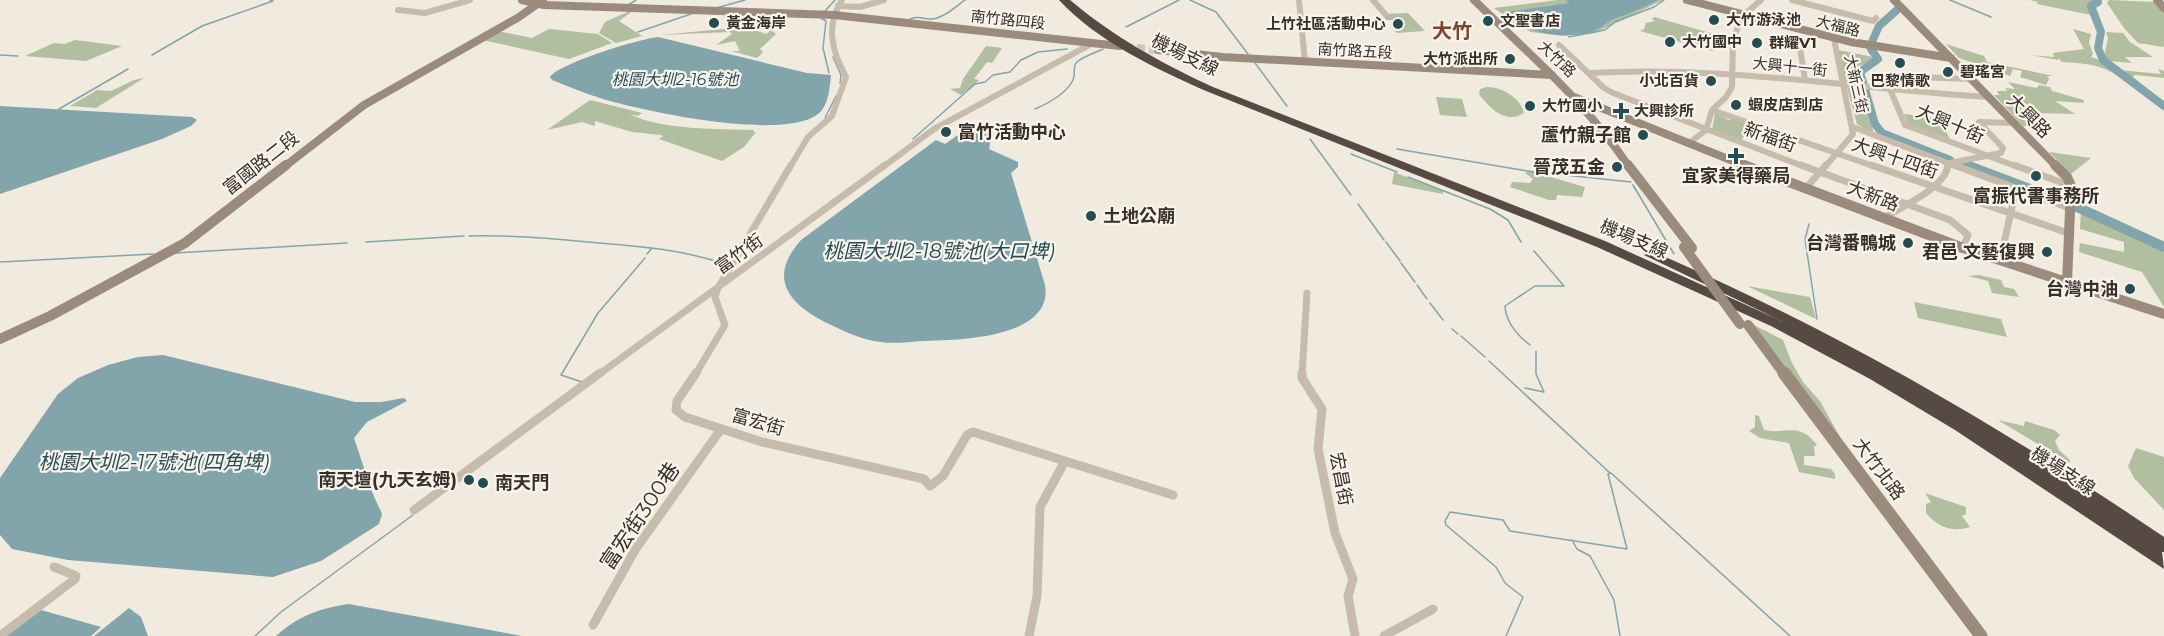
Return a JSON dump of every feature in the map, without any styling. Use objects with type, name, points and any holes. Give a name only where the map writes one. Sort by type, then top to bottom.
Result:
[{"type":"highway","name":"機場支線","points":[[1064,0],[1094,24],[1137,51],[1223,93],[1600,244],[1779,325],[1948,418],[2082,504],[2164,562]]},
{"type":"highway","name":"機場支線","points":[[1076,0],[1098,19],[1152,52],[1244,95],[1593,232],[1747,297],[1796,321],[1850,349],[1987,429],[2094,496],[2164,546]]},
{"type":"street","points":[[448,0],[456,5]]},
{"type":"street","points":[[398,10],[410,15],[470,0]]},
{"type":"street","name":"南竹路四段","points":[[522,0],[834,15],[1120,46]]},
{"type":"street","points":[[718,288],[808,137],[832,116],[846,76],[831,45],[834,15],[842,0]]},
{"type":"street","points":[[838,6],[861,7],[884,0]]},
{"type":"street","points":[[1299,0],[1305,62]]},
{"type":"street","points":[[1373,0],[1385,14]]},
{"type":"street","name":"大竹路","points":[[1474,0],[1574,97],[1612,141],[1637,182],[1688,247],[1744,325]]},
{"type":"street","points":[[1688,144],[1706,130],[1712,110],[1726,98],[1732,87],[1733,38],[1744,15],[1761,0]]},
{"type":"street","points":[[1792,0],[1873,21],[1876,18]]},
{"type":"street","name":"大興路","points":[[1894,0],[2067,177],[2071,186]]},
{"type":"street","points":[[2158,0],[2164,8]]},
{"type":"street","name":"大福路","points":[[1693,1],[1834,39],[1893,52],[1951,58]]},
{"type":"street","name":"富國路二段","points":[[0,337],[61,311],[185,243],[364,105],[538,2]]},
{"type":"street","name":"大新三街","points":[[1806,188],[1837,154],[1853,131],[1834,39]]},
{"type":"street","points":[[1799,41],[1805,80]]},
{"type":"street","name":"富竹街","points":[[414,510],[934,129],[1094,43]]},
{"type":"street","name":"新福街","points":[[1559,45],[1604,88],[1613,93],[1706,130],[1941,216],[1960,227],[1968,235],[1963,248]]},
{"type":"street","name":"南竹路五段","points":[[1158,50],[1223,57],[1552,75]]},
{"type":"street","name":"大興十一街","points":[[1590,73],[1628,70],[1731,73],[1930,95],[1988,97]]},
{"type":"street","name":"大興十街","points":[[1971,79],[1890,76],[1887,82],[1905,125],[2071,186]]},
{"type":"street","name":"大新路","points":[[1574,97],[1688,144],[1963,248],[2164,314]]},
{"type":"street","name":"大興十四街","points":[[1712,110],[2068,233]]},
{"type":"street","points":[[1948,164],[2001,153],[2002,148],[1979,122],[2013,123]]},
{"type":"street","points":[[1853,131],[1865,133],[2069,208]]},
{"type":"street","points":[[1883,218],[1934,187],[1947,174],[1948,164]]},
{"type":"street","points":[[2067,283],[2071,186]]},
{"type":"street","points":[[2000,261],[2016,189]]},
{"type":"street","name":"富宏街","points":[[718,288],[716,297],[725,325],[710,354],[677,401],[676,410],[685,417],[762,442],[924,479],[930,486],[944,476],[967,435],[973,432],[1065,461]]},
{"type":"street","name":"宏昌街","points":[[1307,293],[1302,378],[1322,409],[1318,449],[1335,533],[1353,579],[1347,596],[1355,636]]},
{"type":"street","name":"大竹北路","points":[[1744,325],[1871,488],[1981,636]]},
{"type":"street","name":"大竹北路","points":[[1744,325],[1972,636]]},
{"type":"street","name":"富宏街300巷","points":[[593,625],[635,550],[721,429]]},
{"type":"street","points":[[1029,636],[1037,596],[1040,507],[1065,461],[1173,495]]},
{"type":"street","points":[[0,636],[75,579],[76,576],[73,574],[54,567]]},
{"type":"street","points":[[1384,636],[1434,609]]},
{"type":"green space","points":[[1558,0],[1663,0],[1595,33],[1563,36],[1531,32],[1494,8]]},
{"type":"green space","points":[[2030,0],[2094,1],[2088,6],[2091,15],[2037,4],[2038,2]]},
{"type":"green space","points":[[2109,0],[2155,2],[2164,12],[2164,47],[2138,43],[2124,28],[2107,3]]},
{"type":"green space","points":[[634,10],[619,21],[642,36],[616,43],[599,33],[605,22]]},
{"type":"green space","points":[[1408,13],[1425,31],[1397,33],[1392,27],[1403,26],[1398,20],[1386,20],[1382,14]]},
{"type":"green space","points":[[1654,17],[1724,37],[1723,45],[1713,51],[1640,31],[1644,29],[1646,23],[1655,21],[1652,19]]},
{"type":"green space","points":[[756,26],[752,29],[766,34],[771,30],[776,34],[760,49],[763,52],[757,58],[731,51],[740,51],[735,41],[716,45],[732,34],[730,32],[660,35]]},
{"type":"green space","points":[[549,29],[598,34],[612,43],[569,59],[482,40],[498,31],[532,38]]},
{"type":"green space","points":[[2073,29],[2091,34],[2089,42],[2093,54],[2091,57],[2100,60],[2103,65],[2130,82],[2125,82],[2111,72],[2096,66],[2030,55],[2054,57],[2053,53],[2084,49]]},
{"type":"green space","points":[[2106,32],[2123,33],[2130,42],[2153,57],[2125,57],[2132,63],[2108,61],[2104,56],[2108,38]]},
{"type":"green space","points":[[75,40],[122,46],[86,61],[25,56],[54,43],[65,44]]},
{"type":"green space","points":[[1946,44],[1984,56],[1987,62],[2054,76],[2047,76],[2049,79],[2046,85],[2020,77],[2022,71],[2013,69],[2010,76],[1959,58]]},
{"type":"green space","points":[[986,46],[1002,48],[992,63],[987,62],[974,79],[979,80],[961,95],[950,89],[960,88],[963,79]]},
{"type":"green space","points":[[1838,50],[1873,57],[1873,61],[1856,67],[1861,86],[1845,83]]},
{"type":"green space","points":[[2112,62],[2119,70],[2161,74],[2158,69],[2164,71],[2164,78],[2135,75],[2133,77],[2164,102],[2117,70],[2110,64]]},
{"type":"green space","points":[[144,78],[96,108],[70,106],[97,90],[111,91],[134,80]]},
{"type":"green space","points":[[2008,82],[2037,88],[2039,85],[2050,87],[2052,91],[2084,100],[2084,103],[2055,101],[2075,114],[2039,113],[2024,118],[2029,126],[2023,126],[1994,95],[1999,95],[1997,91],[2007,91],[2005,88],[2015,89]]},
{"type":"green space","points":[[1487,87],[1510,94],[1519,103],[1524,113],[1511,117],[1498,113],[1479,94],[1480,89]]},
{"type":"green space","points":[[1847,88],[1862,89],[1874,134],[1857,124]]},
{"type":"green space","points":[[1436,97],[1462,99],[1467,117],[1440,115]]},
{"type":"green space","points":[[590,100],[642,113],[638,116],[630,114],[657,123],[690,128],[754,130],[753,132],[756,132],[744,147],[722,161],[659,139],[663,136],[661,135],[632,132],[595,121],[595,126],[582,122],[547,130]]},
{"type":"green space","points":[[1715,113],[1729,120],[1745,123],[1744,137],[1740,141],[1712,130]]},
{"type":"green space","points":[[1904,114],[1938,118],[1950,139],[1909,126]]},
{"type":"green space","points":[[2049,152],[2091,158],[2071,174]]},
{"type":"green space","points":[[1530,171],[1585,187],[1582,197],[1557,195],[1556,200],[1549,200],[1510,187],[1512,182],[1530,183],[1533,179],[1525,173]]},
{"type":"green space","points":[[1394,172],[1443,191],[1443,194],[1392,184]]},
{"type":"green space","points":[[2081,211],[2164,249],[2164,307],[2142,272],[2079,252],[2080,243],[2124,252],[2124,242],[2080,229]]},
{"type":"green space","points":[[1979,275],[2001,280],[2004,287],[2014,289],[2019,297],[1992,293],[1988,281],[1968,276]]},
{"type":"green space","points":[[1747,286],[1810,297],[1816,319]]},
{"type":"green space","points":[[1914,302],[2001,319],[2007,337],[1918,318]]},
{"type":"green space","points":[[1754,325],[1783,340],[1803,382],[1820,401],[1845,446],[1783,367]]},
{"type":"green space","points":[[1755,415],[1759,416],[1764,430],[1792,430],[1804,433],[1817,445],[1814,447],[1815,456],[1804,456],[1804,465],[1831,469],[1835,474],[1835,479],[1799,472],[1789,443],[1760,438],[1749,431],[1755,427]]},
{"type":"green space","points":[[1998,420],[2024,426],[2025,421],[2054,430],[2060,435],[2055,441],[2059,450],[2070,460],[2069,463]]},
{"type":"green space","points":[[2136,448],[2164,457],[2164,510],[2134,478],[2128,466]]},
{"type":"green space","points":[[1925,493],[1966,507],[1966,514],[1962,516],[1970,527],[1951,529],[1935,522],[1926,513],[1926,504],[1931,502]]},
{"type":"water","points":[[1566,0],[1658,0],[1612,20],[1598,29],[1576,35],[1537,31],[1515,20],[1507,12],[1569,3]]},
{"type":"water","name":"桃園大圳2-16號池","points":[[658,37],[807,73],[831,75],[826,102],[822,110],[806,120],[781,125],[715,122],[647,110],[600,98],[552,80],[550,77],[568,65],[584,59],[618,47]]},
{"type":"water","points":[[0,106],[192,117],[197,120],[191,126],[162,139],[0,194]]},
{"type":"water","name":"桃園大圳2-18號池(大口埤)","points":[[993,128],[989,149],[1018,162],[1018,167],[1011,173],[1045,285],[1044,303],[1034,316],[1019,326],[979,337],[886,343],[861,338],[835,327],[815,317],[794,299],[787,290],[784,279],[785,267],[801,240],[936,140],[945,144],[958,135],[971,137],[980,130]]},
{"type":"water","name":"桃園大圳2-17號池(四角埤)","points":[[163,355],[355,402],[381,402],[404,398],[407,401],[367,422],[354,438],[382,514],[379,524],[321,561],[273,577],[68,560],[12,549],[0,535],[0,478],[58,394],[78,378],[108,365],[138,357]]},
{"type":"water","points":[[349,604],[522,636],[276,636],[310,614]]},
{"type":"water","points":[[129,608],[141,617],[148,636],[94,636]]},
{"type":"water","points":[[41,610],[101,627],[91,636],[5,636]]},
{"type":"waterway","points":[[152,55],[202,26],[273,1],[270,0]]},
{"type":"waterway","points":[[628,5],[636,0]]},
{"type":"waterway","points":[[716,8],[745,0]]},
{"type":"waterway","points":[[825,11],[835,0]]},
{"type":"waterway","points":[[908,20],[917,17],[932,19],[941,17],[965,0]]},
{"type":"waterway","points":[[1126,27],[1179,0]]},
{"type":"waterway","points":[[1190,0],[1216,12],[1248,54]]},
{"type":"waterway","points":[[1569,37],[1605,30],[1615,22],[1654,7],[1664,0]]},
{"type":"waterway","points":[[1950,0],[1991,17]]},
{"type":"waterway","points":[[2097,0],[2098,2],[2091,6],[2101,32],[2098,48],[2103,60],[2164,106]]},
{"type":"waterway","points":[[1871,44],[1879,26],[1897,10]]},
{"type":"waterway","points":[[638,32],[691,14]]},
{"type":"waterway","points":[[821,18],[826,21],[823,48],[829,73]]},
{"type":"waterway","points":[[913,139],[975,84],[985,82],[993,75],[1010,72],[1021,60],[1038,52],[1067,49]]},
{"type":"waterway","points":[[1035,109],[1066,90],[1073,80],[1077,62],[1103,49]]},
{"type":"waterway","points":[[1864,86],[1860,72],[1878,59],[1871,49]]},
{"type":"waterway","points":[[0,55],[18,56]]},
{"type":"waterway","points":[[833,57],[841,75],[840,83]]},
{"type":"waterway","points":[[1255,63],[1287,106]]},
{"type":"waterway","points":[[59,109],[128,69]]},
{"type":"waterway","points":[[1865,89],[1875,124],[1882,133],[1950,160]]},
{"type":"waterway","points":[[825,118],[836,96]]},
{"type":"waterway","points":[[1310,139],[1351,195]]},
{"type":"waterway","points":[[1397,149],[1527,171],[1631,182]]},
{"type":"waterway","points":[[1351,154],[1397,172]]},
{"type":"waterway","points":[[1960,163],[1970,167]]},
{"type":"waterway","points":[[1966,165],[2062,201]]},
{"type":"waterway","points":[[1408,177],[1490,209],[1508,220],[1521,242]]},
{"type":"waterway","points":[[1633,185],[1674,254]]},
{"type":"waterway","points":[[1358,204],[1384,240]]},
{"type":"waterway","points":[[2077,207],[2164,247]]},
{"type":"waterway","points":[[1809,224],[1805,239],[1817,319]]},
{"type":"waterway","points":[[366,242],[464,236]]},
{"type":"waterway","points":[[469,236],[528,237],[652,249]]},
{"type":"waterway","points":[[1386,242],[1400,261]]},
{"type":"waterway","points":[[175,253],[347,243]]},
{"type":"waterway","points":[[647,254],[652,249]]},
{"type":"waterway","points":[[652,249],[693,255],[728,265]]},
{"type":"waterway","points":[[1530,345],[1513,328],[1505,306],[1535,286],[1564,286],[1534,251]]},
{"type":"waterway","points":[[0,262],[153,254]]},
{"type":"waterway","points":[[582,382],[561,375],[598,313],[645,258]]},
{"type":"waterway","points":[[1401,263],[1415,282]]},
{"type":"waterway","points":[[1417,285],[1427,299]]},
{"type":"waterway","points":[[1430,303],[1443,320]]},
{"type":"waterway","points":[[1452,329],[1458,334]]},
{"type":"waterway","points":[[1461,336],[1485,357]]},
{"type":"waterway","points":[[1525,388],[1544,392],[1536,374],[1536,351]]},
{"type":"waterway","points":[[1489,361],[1610,473]]},
{"type":"waterway","points":[[1572,541],[1627,549],[1608,474],[1611,473],[1790,636]]},
{"type":"waterway","points":[[1506,636],[1523,597],[1505,583],[1496,567],[1446,525],[1445,521],[1450,512],[1503,520],[1510,531],[1572,541]]},
{"type":"waterway","points":[[255,636],[281,612],[413,515]]},
{"type":"waterway","points":[[1572,541],[1577,549],[1590,556],[1614,600],[1620,636]]},
{"type":"tunnel","points":[[1125,47],[1158,50]]},
{"type":"place","name":"大竹游泳池","points":[[1714,20]]},
{"type":"place","name":"文聖書店","points":[[1488,21]]},
{"type":"place","name":"黃金海岸","points":[[714,23]]},
{"type":"place","name":"上竹社區活動中心","points":[[1398,24]]},
{"type":"place","name":"大竹國中","points":[[1670,42]]},
{"type":"place","name":"群耀V1","points":[[1757,43]]},
{"type":"place","name":"大竹派出所","points":[[1510,59]]},
{"type":"place","name":"巴黎情歌","points":[[1900,63]]},
{"type":"place","name":"碧瑤宮","points":[[1948,72]]},
{"type":"place","name":"小北百貨","points":[[1711,81]]},
{"type":"place","name":"蝦皮店到店","points":[[1736,105]]},
{"type":"place","name":"大竹國小","points":[[1530,106]]},
{"type":"place","name":"大興診所","points":[[1621,111]]},
{"type":"place","name":"富竹活動中心","points":[[946,132]]},
{"type":"place","name":"蘆竹親子館","points":[[1643,135]]},
{"type":"place","name":"宜家美得藥局","points":[[1736,156]]},
{"type":"place","name":"晉茂五金","points":[[1617,167]]},
{"type":"place","name":"富振代書事務所","points":[[2036,176]]},
{"type":"place","name":"土地公廟","points":[[1091,216]]},
{"type":"place","name":"台灣番鴨城","points":[[1908,243]]},
{"type":"place","name":"君邑 文藝復興","points":[[2047,252]]},
{"type":"place","name":"台灣中油","points":[[2130,289]]},
{"type":"place","name":"南天壇(九天玄姆)","points":[[469,480]]},
{"type":"place","name":"南天門","points":[[483,483]]},
{"type":"district","name":"大竹","points":[[1452,31]]}]
